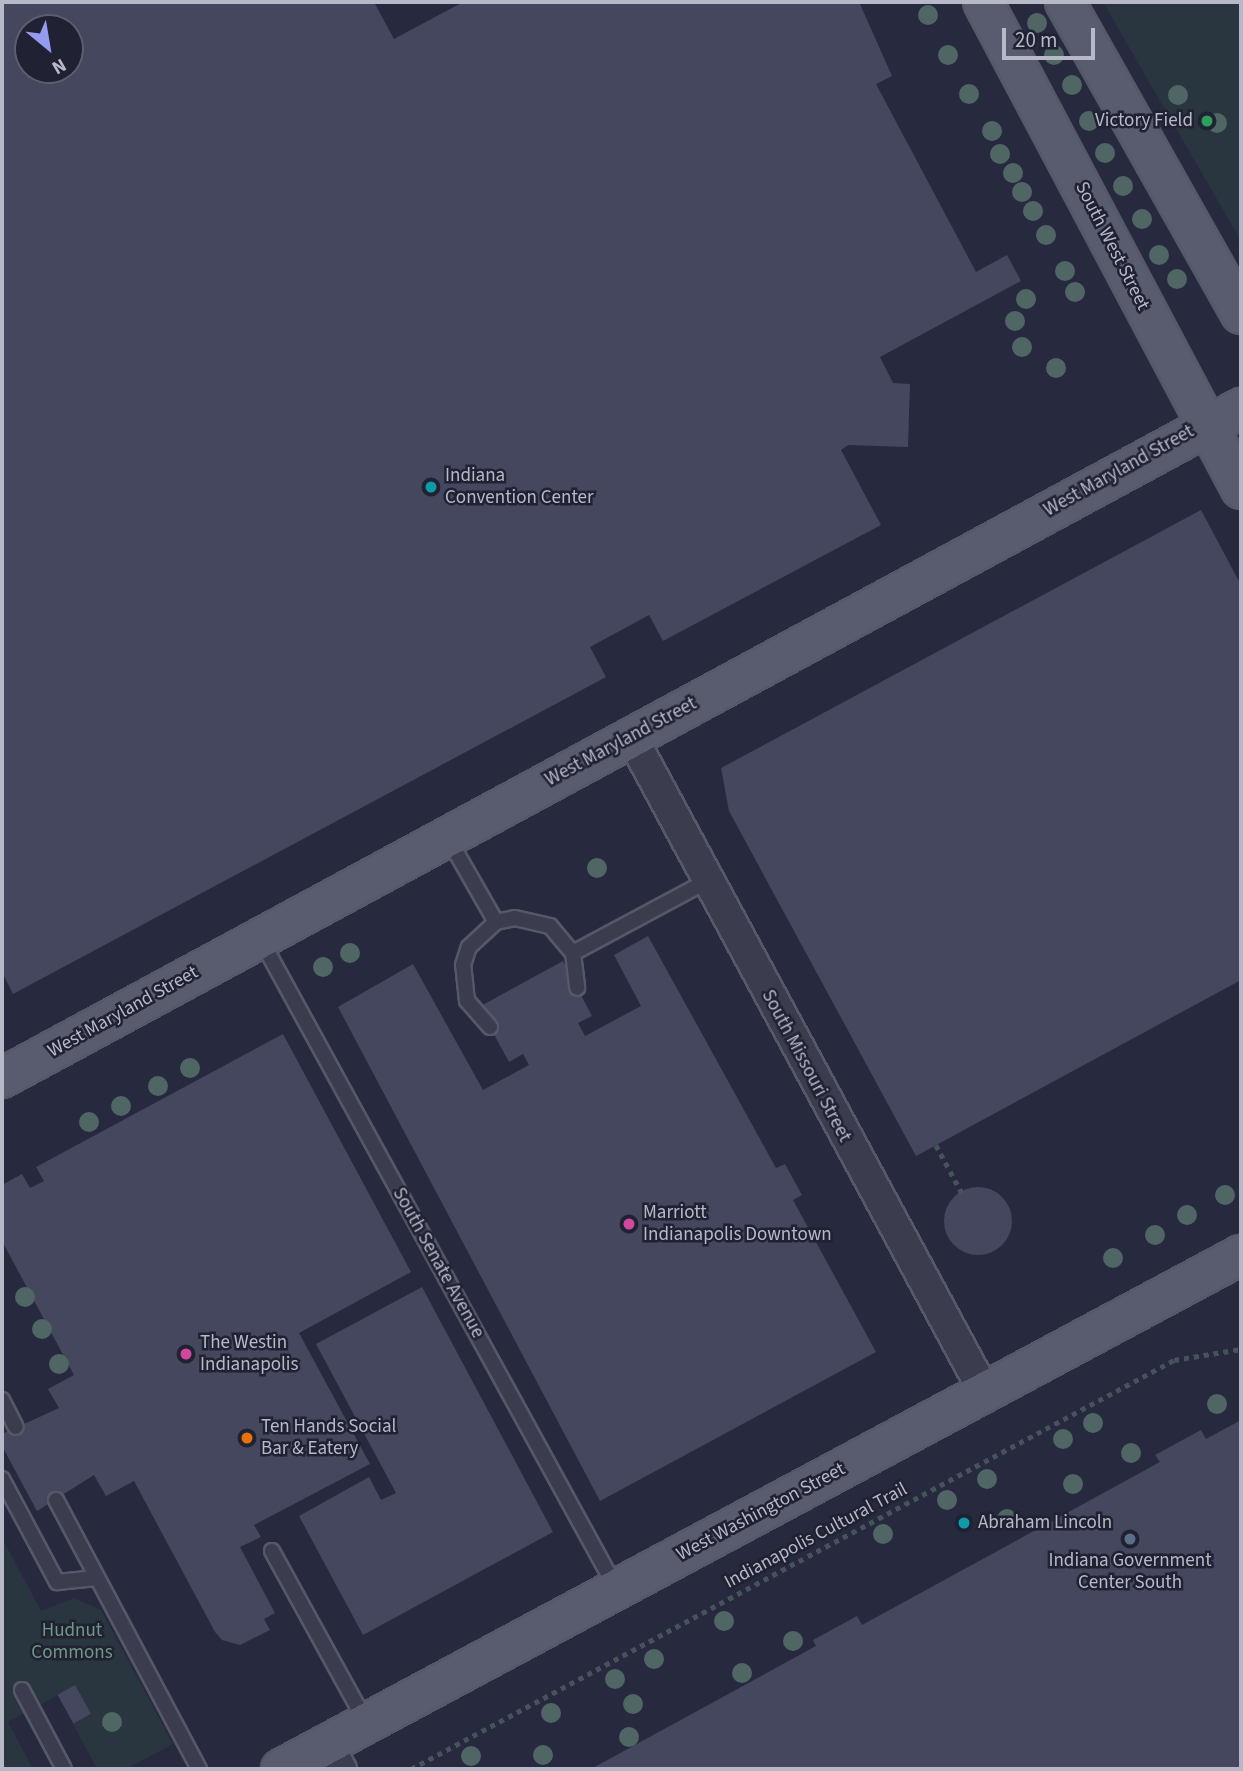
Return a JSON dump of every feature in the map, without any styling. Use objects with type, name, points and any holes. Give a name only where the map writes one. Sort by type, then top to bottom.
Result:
[{"type":"main road","name":"South West Street","points":[[984,2],[1241,489]]},
{"type":"main road","points":[[1065,2],[1241,314]]},
{"type":"main road","name":"West Maryland Street","points":[[2,1078],[1241,408]]},
{"type":"main road","name":"West Washington Street","points":[[281,1769],[334,1757],[366,1723],[1241,1255]]},
{"type":"street","name":"South Missouri Street","points":[[632,737],[707,881],[985,1393]]},
{"type":"lane","points":[[447,837],[496,922]]},
{"type":"lane","points":[[573,953],[707,881]]},
{"type":"lane","points":[[490,1027],[467,1001],[463,965],[469,947],[496,922],[515,918],[541,923],[564,938],[573,953],[577,988]]},
{"type":"lane","name":"South Senate Avenue","points":[[259,937],[617,1590]]},
{"type":"lane","points":[[2,1400],[16,1427]]},
{"type":"lane","points":[[2,1479],[57,1582],[97,1578]]},
{"type":"lane","points":[[56,1500],[199,1769]]},
{"type":"lane","points":[[272,1551],[366,1723]]},
{"type":"lane","points":[[22,1690],[64,1769]]},
{"type":"path","points":[[936,1146],[962,1193]]},
{"type":"path","name":"Indianapolis Cultural Trail","points":[[411,1769],[1174,1360],[1241,1349]]},
{"type":"green space","name":"Victory Field","points":[[1103,2],[1241,2],[1241,241]]},
{"type":"green space","name":"Hudnut Commons","points":[[2,1538],[41,1611],[74,1598],[101,1610],[173,1744],[126,1769],[97,1769],[58,1695],[8,1722],[33,1769],[2,1769]]},
{"type":"building","name":"Indiana Convention Center","points":[[2,2],[374,2],[394,39],[463,2],[859,2],[892,76],[876,84],[976,272],[1007,255],[1021,281],[880,357],[893,383],[910,384],[908,447],[848,445],[841,450],[881,525],[663,641],[649,615],[590,647],[606,677],[13,994],[2,972]]},
{"type":"building","points":[[1201,510],[1241,585],[1241,980],[916,1156],[729,811],[721,768]]},
{"type":"building","name":"Marriott Indianapolis Downtown","points":[[648,936],[776,1168],[785,1164],[802,1195],[793,1200],[876,1352],[600,1501],[338,1007],[413,964],[483,1090],[529,1065],[523,1054],[509,1062],[479,1007],[563,961],[592,1016],[578,1023],[585,1036],[641,1006],[614,955]]},
{"type":"building","name":"The Westin Indianapolis","points":[[283,1034],[411,1272],[299,1333],[370,1464],[254,1525],[261,1537],[240,1547],[275,1613],[264,1619],[270,1630],[240,1645],[222,1640],[215,1632],[134,1481],[106,1496],[94,1475],[37,1511],[2,1446],[2,1434],[59,1408],[48,1389],[74,1375],[2,1241],[2,1185],[22,1174],[30,1188],[44,1181],[36,1167]]},
{"type":"building","points":[[985,1187],[1006,1202],[1012,1214],[1010,1234],[1002,1245],[985,1255],[971,1255],[954,1245],[946,1234],[944,1214],[954,1197],[965,1189]]},
{"type":"building","points":[[422,1287],[553,1532],[363,1635],[299,1516],[369,1477],[381,1500],[396,1493],[316,1344]]},
{"type":"building","name":"Indiana Government Center South","points":[[1241,1420],[1241,1769],[591,1769],[816,1646],[813,1640],[857,1616],[862,1625],[1160,1462],[1155,1455],[1201,1430],[1206,1439]]},
{"type":"building","points":[[75,1685],[91,1714],[74,1724],[58,1695]]},
{"type":"place","name":"Victory Field","points":[[1207,121]]},
{"type":"place","name":"Indiana Convention Center","points":[[431,487]]},
{"type":"place","name":"Marriott Indianapolis Downtown","points":[[629,1224]]},
{"type":"place","name":"The Westin Indianapolis","points":[[186,1354]]},
{"type":"place","name":"Ten Hands Social Bar & Eatery","points":[[247,1438]]},
{"type":"place","name":"Abraham Lincoln","points":[[964,1523]]},
{"type":"place","name":"Indiana Government Center South","points":[[1130,1539]]}]
